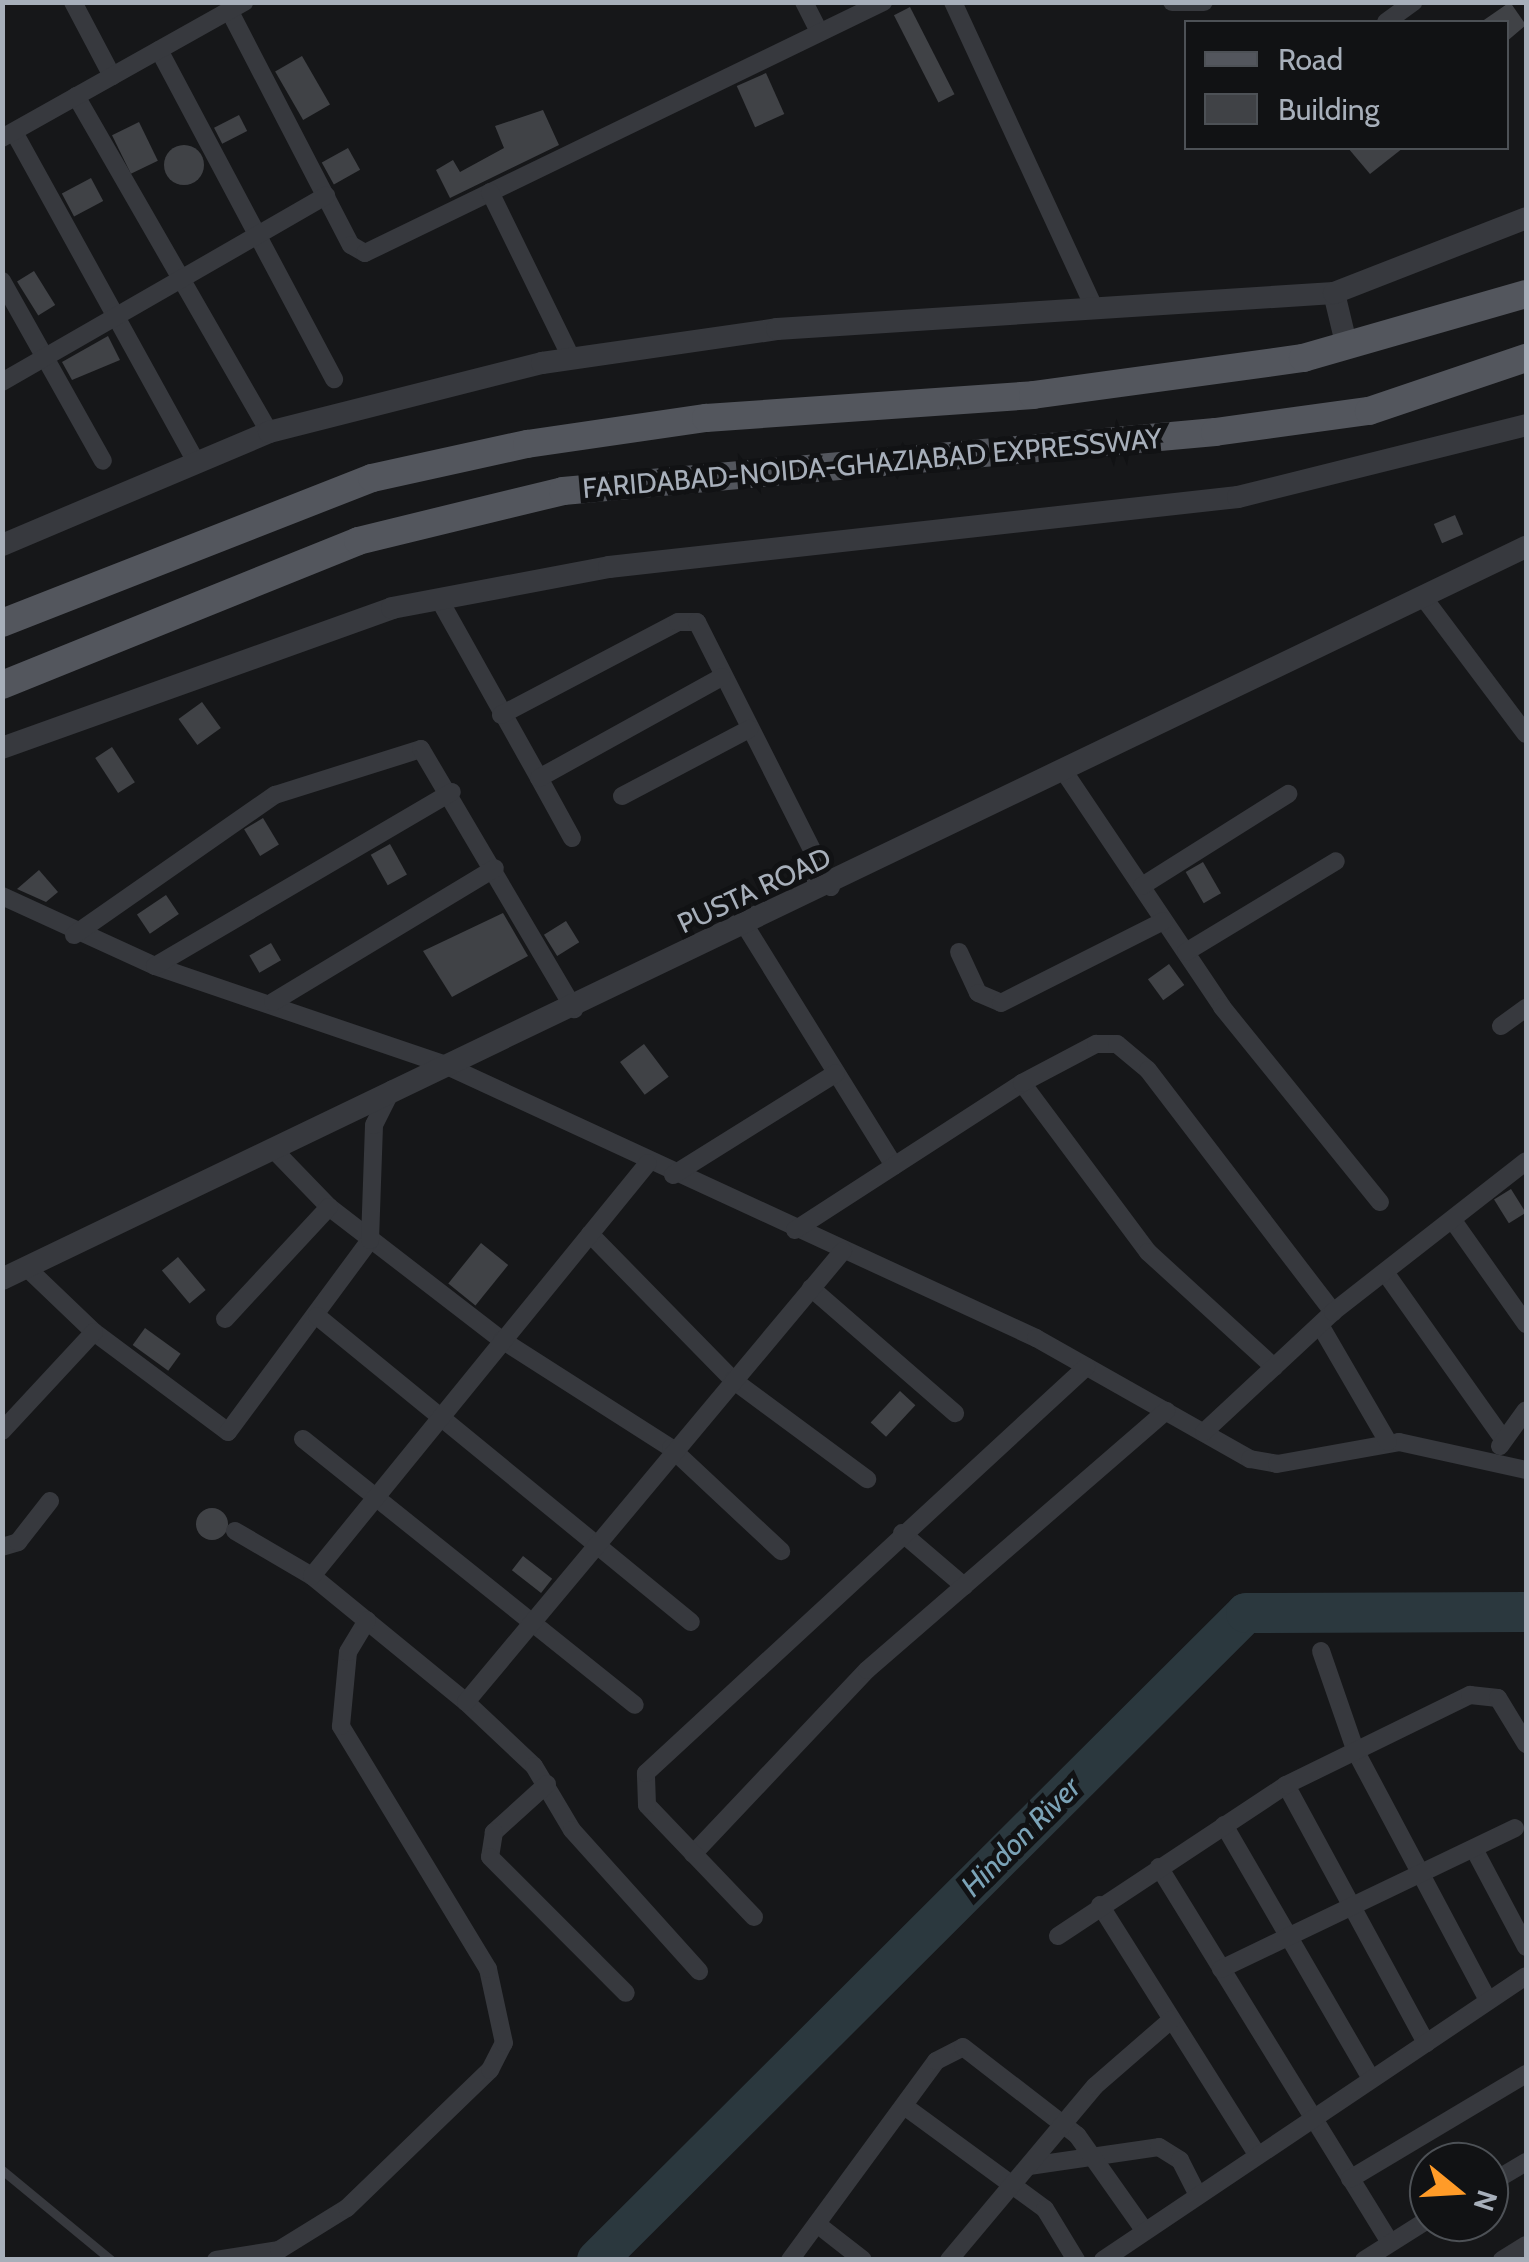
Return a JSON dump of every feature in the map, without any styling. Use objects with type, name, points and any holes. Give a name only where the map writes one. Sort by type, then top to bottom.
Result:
[{"type":"main road","name":"FARIDABAD-NOIDA-GHAZIABAD EXPRESSWAY","points":[[2,623],[372,478],[527,444],[706,418],[1033,396],[1347,347],[1526,294]]},
{"type":"main road","name":"FARIDABAD-NOIDA-GHAZIABAD EXPRESSWAY","points":[[2,686],[358,541],[563,491],[1215,432],[1369,410],[1526,358]]},
{"type":"street","points":[[72,2],[112,76]]},
{"type":"street","points":[[804,2],[819,32]]},
{"type":"street","points":[[197,464],[8,135],[236,6],[326,196],[365,253],[883,2]]},
{"type":"street","points":[[953,2],[1094,307]]},
{"type":"street","points":[[1172,2],[1204,2]]},
{"type":"street","points":[[1389,20],[1414,2]]},
{"type":"street","points":[[159,50],[334,379]]},
{"type":"street","points":[[76,96],[269,432]]},
{"type":"street","points":[[490,192],[571,357]]},
{"type":"street","points":[[2,382],[41,354],[326,196]]},
{"type":"street","points":[[2,545],[269,432],[571,357],[776,329],[1334,293],[1526,218]]},
{"type":"street","points":[[2,281],[102,460]]},
{"type":"street","points":[[1334,293],[1347,347]]},
{"type":"street","points":[[2,748],[320,628],[438,600],[609,567],[1254,494],[1526,425]]},
{"type":"street","name":"PUSTA ROAD","points":[[2,1278],[274,1150],[392,1088],[574,1008],[831,887],[1526,546]]},
{"type":"street","points":[[1423,598],[1526,734]]},
{"type":"street","points":[[438,600],[572,838]]},
{"type":"street","points":[[502,715],[689,618],[831,887]]},
{"type":"street","points":[[539,778],[722,676]]},
{"type":"street","points":[[622,796],[749,728]]},
{"type":"street","points":[[74,934],[275,795],[420,749],[452,792],[574,1008]]},
{"type":"street","points":[[1065,773],[1162,921],[1380,1202]]},
{"type":"street","points":[[155,966],[452,792]]},
{"type":"street","points":[[1142,886],[1288,794]]},
{"type":"street","points":[[1186,952],[1336,861]]},
{"type":"street","points":[[273,1002],[495,868]]},
{"type":"street","points":[[2,896],[74,934],[155,966],[273,1002],[445,1065],[648,1164],[843,1251],[1086,1367],[1204,1432],[1277,1464],[1388,1442],[1526,1470]]},
{"type":"street","points":[[959,952],[978,993],[1001,1003],[1162,921]]},
{"type":"street","points":[[746,927],[894,1166]]},
{"type":"street","points":[[1501,1026],[1526,1008]]},
{"type":"street","points":[[795,1230],[1022,1083],[1096,1044],[1132,1054],[1326,1318],[1388,1442]]},
{"type":"street","points":[[673,1175],[836,1072]]},
{"type":"street","points":[[1022,1083],[1148,1252],[1274,1367]]},
{"type":"street","points":[[26,1267],[94,1332],[228,1432],[370,1240],[374,1126],[392,1088]]},
{"type":"street","points":[[274,1150],[329,1207],[502,1340],[671,1448],[781,1551]]},
{"type":"street","points":[[1204,1432],[1326,1318],[1387,1276],[1526,1162]]},
{"type":"street","points":[[312,1576],[382,1494],[440,1414],[648,1164]]},
{"type":"street","points":[[225,1319],[329,1207]]},
{"type":"street","points":[[1454,1222],[1526,1324]]},
{"type":"street","points":[[590,1234],[734,1380],[867,1478]]},
{"type":"street","points":[[466,1702],[537,1621],[671,1448],[843,1251]]},
{"type":"street","points":[[1387,1276],[1504,1440]]},
{"type":"street","points":[[811,1288],[955,1413]]},
{"type":"street","points":[[317,1316],[691,1622]]},
{"type":"street","points":[[2,1431],[94,1332]]},
{"type":"street","points":[[754,1917],[647,1804],[646,1773],[902,1532],[1086,1367]]},
{"type":"street","points":[[1489,1461],[1526,1410]]},
{"type":"street","points":[[693,1854],[830,1706],[1166,1411]]},
{"type":"street","points":[[303,1440],[382,1494],[636,1705]]},
{"type":"street","points":[[2,1547],[18,1542],[50,1501]]},
{"type":"street","points":[[234,1532],[312,1576],[466,1702],[546,1784],[590,1851],[699,1971]]},
{"type":"street","points":[[902,1532],[964,1586]]},
{"type":"street","points":[[216,2260],[278,2250],[348,2208],[490,2070],[504,2043],[488,1969],[342,1726],[348,1652],[366,1620]]},
{"type":"street","points":[[1321,1651],[1356,1752],[1488,2000]]},
{"type":"street","points":[[1058,1936],[1286,1785],[1481,1692],[1505,1705],[1526,1744]]},
{"type":"street","points":[[546,1784],[494,1832],[490,1857],[626,1993]]},
{"type":"street","points":[[1286,1785],[1426,2043]]},
{"type":"street","points":[[1224,1826],[1370,2077]]},
{"type":"street","points":[[1221,1970],[1289,1932],[1515,1828]]},
{"type":"street","points":[[1474,1849],[1526,1946]]},
{"type":"street","points":[[1159,1867],[1390,2242]]},
{"type":"street","points":[[1100,1905],[1255,2151]]},
{"type":"street","points":[[1103,2260],[1255,2151],[1526,1976]]},
{"type":"street","points":[[949,2260],[1065,2125],[1171,2020]]},
{"type":"street","points":[[790,2260],[907,2108],[936,2060],[963,2047],[1065,2125],[1096,2155],[1144,2230]]},
{"type":"street","points":[[1350,2179],[1526,2074]]},
{"type":"street","points":[[907,2108],[1044,2209],[1076,2260]]},
{"type":"street","points":[[1029,2166],[1096,2155],[1169,2150],[1197,2193]]},
{"type":"street","points":[[817,2224],[863,2260]]},
{"type":"street","points":[[1364,2260],[1409,2231]]},
{"type":"street","points":[[1502,2260],[1526,2245]]},
{"type":"lane","points":[[2,2170],[110,2260]]},
{"type":"building","points":[[1510,2],[1526,25],[1509,39],[1509,20],[1484,20]]},
{"type":"building","points":[[910,7],[954,94],[938,102],[894,15]]},
{"type":"building","points":[[302,56],[330,104],[303,120],[275,72]]},
{"type":"building","points":[[766,73],[784,114],[755,127],[737,86]]},
{"type":"building","points":[[543,110],[559,145],[450,198],[436,170],[453,160],[460,172],[504,148],[495,126]]},
{"type":"building","points":[[239,115],[247,131],[222,144],[214,128]]},
{"type":"building","points":[[139,122],[158,161],[131,174],[112,135]]},
{"type":"building","points":[[184,145],[198,151],[204,165],[198,179],[184,185],[170,179],[164,165],[170,151]]},
{"type":"building","points":[[348,148],[360,170],[334,184],[322,163]]},
{"type":"building","points":[[1350,150],[1400,150],[1370,174]]},
{"type":"building","points":[[91,178],[103,201],[74,216],[62,193]]},
{"type":"building","points":[[34,271],[55,305],[38,316],[17,282]]},
{"type":"building","points":[[108,336],[120,360],[72,380],[62,362]]},
{"type":"building","points":[[1455,515],[1463,534],[1442,543],[1434,524]]},
{"type":"building","points":[[202,702],[221,728],[197,745],[179,719]]},
{"type":"building","points":[[112,747],[135,782],[118,793],[95,758]]},
{"type":"building","points":[[263,818],[279,845],[260,856],[244,829]]},
{"type":"building","points":[[390,844],[407,875],[388,885],[371,855]]},
{"type":"building","points":[[1203,862],[1221,893],[1204,903],[1186,872]]},
{"type":"building","points":[[39,870],[58,892],[46,902],[17,889]]},
{"type":"building","points":[[166,895],[179,914],[150,934],[137,915]]},
{"type":"building","points":[[503,913],[528,956],[452,997],[423,951]]},
{"type":"building","points":[[566,921],[579,942],[557,956],[544,935]]},
{"type":"building","points":[[271,943],[281,960],[259,973],[249,956]]},
{"type":"building","points":[[1169,964],[1184,985],[1163,1000],[1148,979]]},
{"type":"building","points":[[644,1044],[669,1077],[645,1095],[620,1062]]},
{"type":"building","points":[[1511,1189],[1526,1213],[1509,1223],[1494,1200]]},
{"type":"building","points":[[481,1243],[508,1265],[475,1305],[448,1283]]},
{"type":"building","points":[[178,1257],[206,1290],[190,1303],[162,1270]]},
{"type":"building","points":[[145,1328],[181,1354],[168,1371],[133,1345]]},
{"type":"building","points":[[900,1391],[915,1405],[886,1437],[871,1422]]},
{"type":"building","points":[[212,1508],[223,1513],[228,1524],[223,1535],[212,1540],[201,1535],[196,1524],[201,1513]]},
{"type":"building","points":[[523,1556],[552,1579],[541,1593],[512,1570]]},
{"type":"waterway","name":"Hindon River","points":[[597,2260],[1246,1613],[1526,1612]]}]
